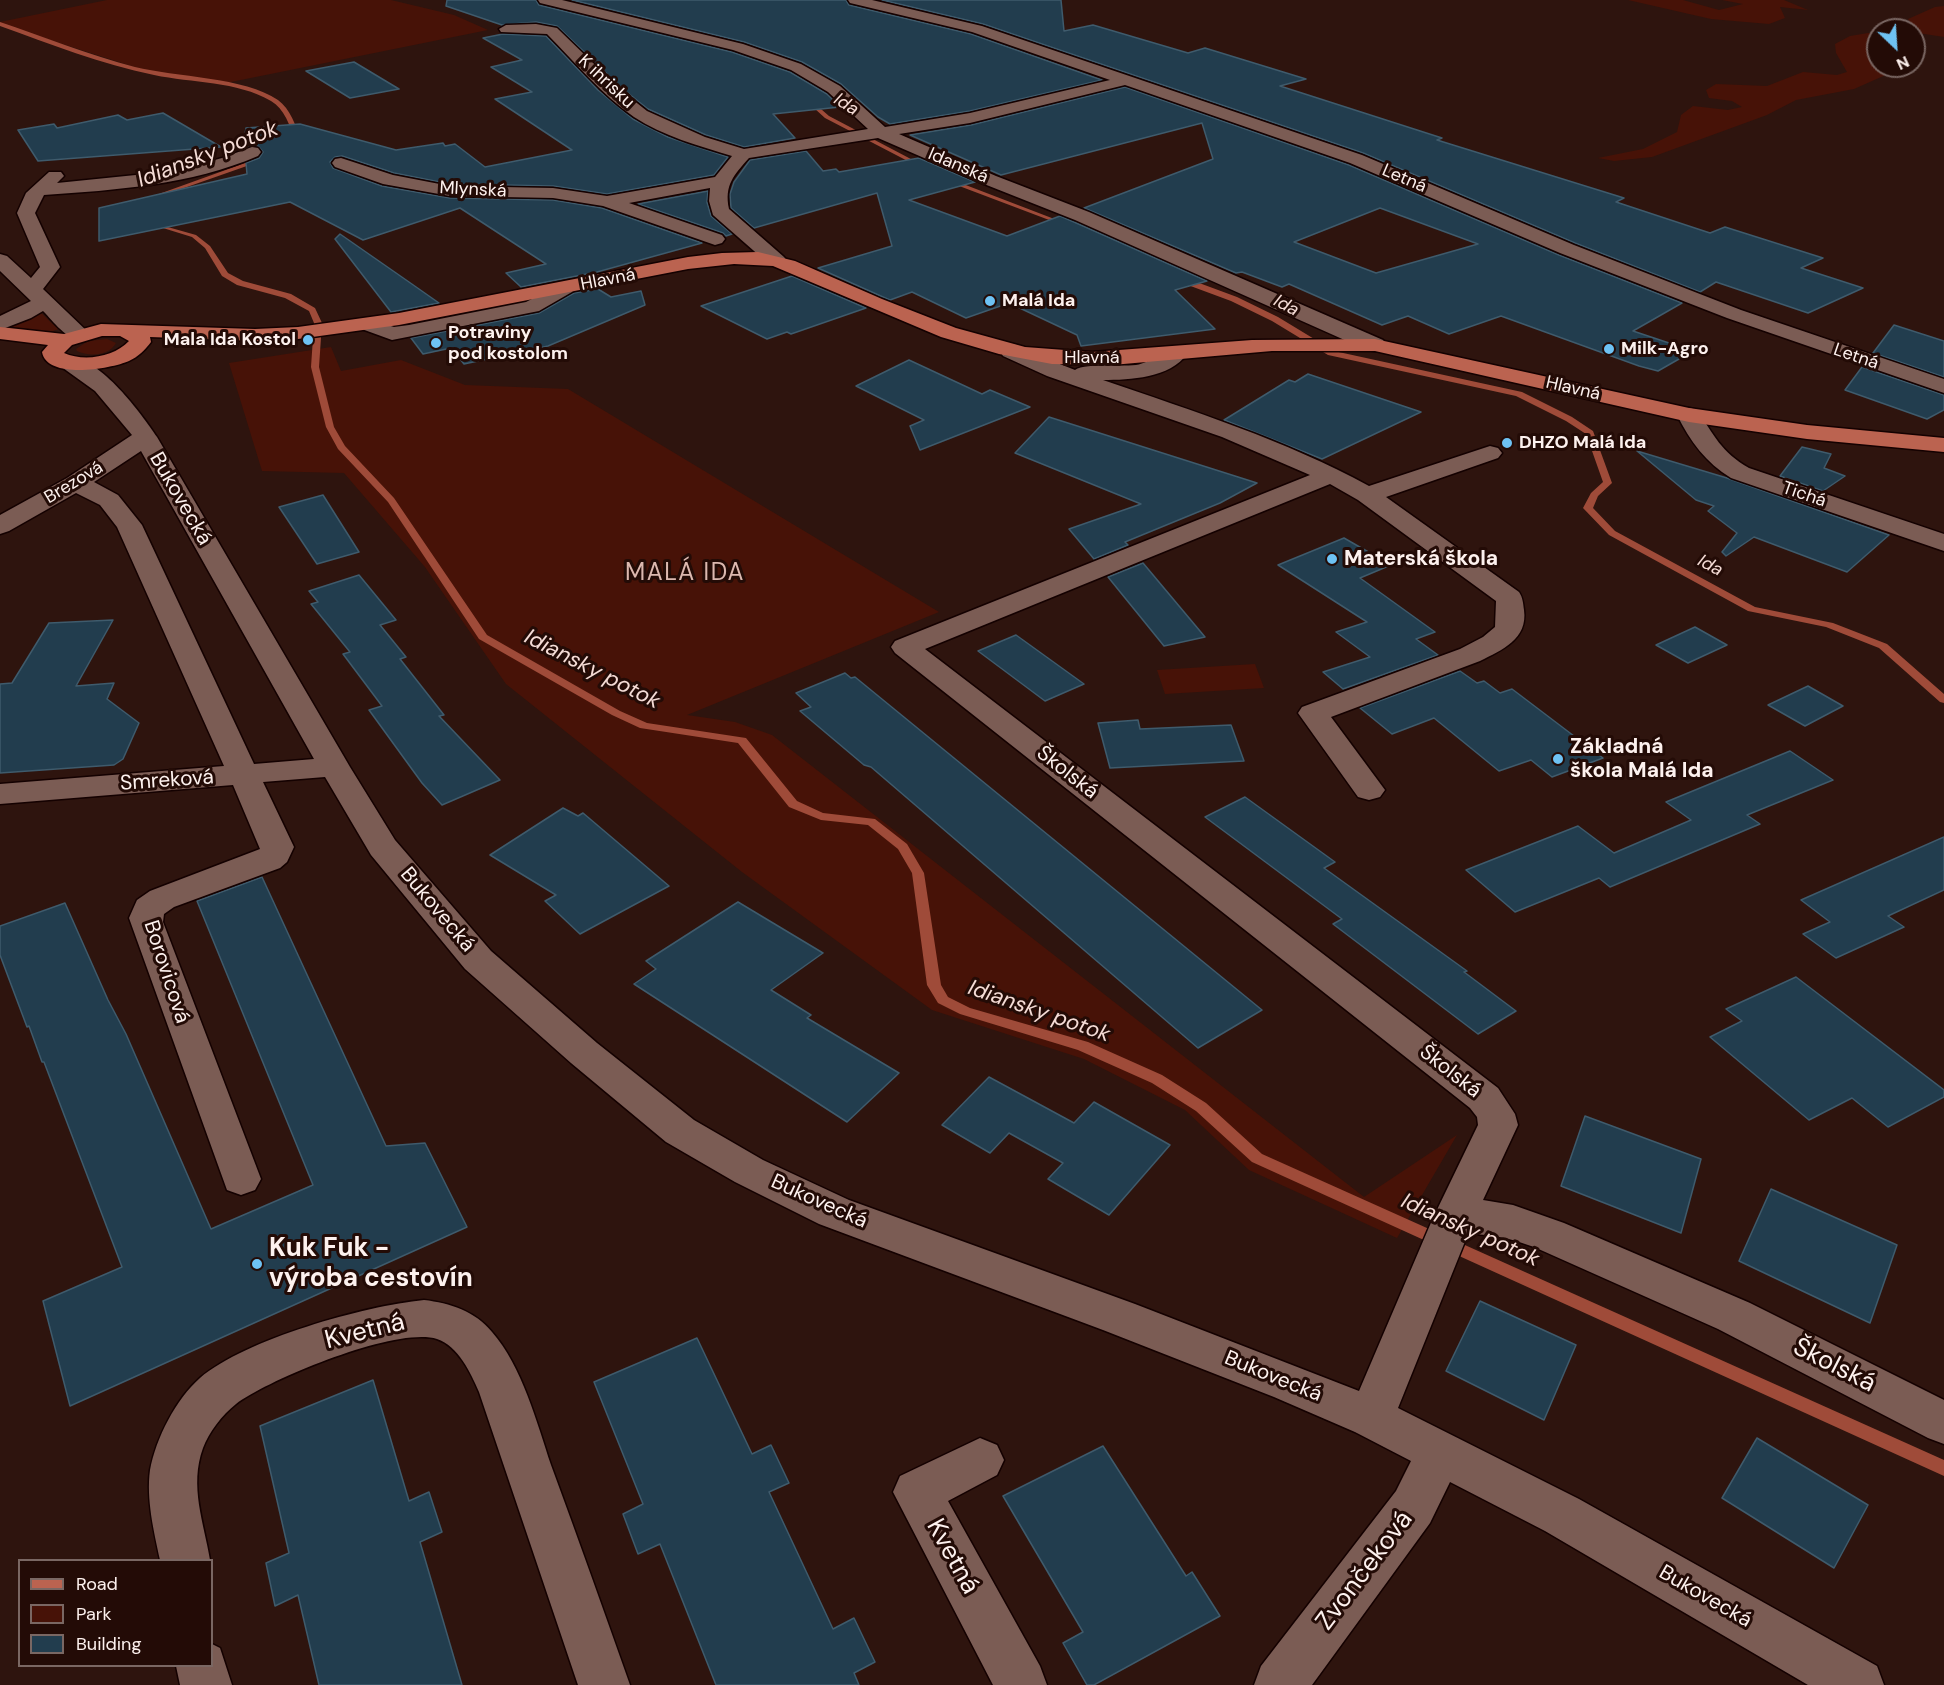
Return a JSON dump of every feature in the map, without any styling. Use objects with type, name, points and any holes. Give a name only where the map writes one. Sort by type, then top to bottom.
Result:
[{"type":"main road","name":"Hlavná","points":[[565,288],[688,263],[730,259],[777,261],[930,327],[1011,351]]},
{"type":"main road","points":[[0,333],[67,349],[100,362],[127,353],[176,342],[298,333],[366,324]]},
{"type":"main road","points":[[0,340],[67,349],[117,330],[255,335]]},
{"type":"main road","points":[[117,330],[138,336],[140,342],[127,353]]},
{"type":"main road","name":"Hlavná","points":[[1176,354],[1211,349],[1286,345],[1331,343],[1374,345],[1689,415],[1808,432],[1944,445]]},
{"type":"street","name":"Idanská","points":[[545,0],[738,47],[783,62],[817,77],[834,89],[877,133],[1082,216],[1374,345]]},
{"type":"street","name":"Letná","points":[[855,0],[977,29],[1356,159],[1567,249],[1734,314],[1944,386]]},
{"type":"street","name":"K ihrisku","points":[[506,29],[536,28],[552,31],[617,95],[641,114],[699,141],[743,154],[970,118],[1127,80]]},
{"type":"street","points":[[38,190],[111,184],[194,171],[224,165],[252,152]]},
{"type":"street","points":[[688,263],[713,245],[720,212],[715,193],[721,181],[743,154]]},
{"type":"street","name":"Mlynská","points":[[341,164],[389,180],[450,191],[554,193],[607,201],[715,239]]},
{"type":"street","points":[[0,324],[24,314],[38,295],[50,267],[26,213],[30,201],[38,190],[62,170]]},
{"type":"street","name":"Mlynská","points":[[607,201],[721,181]]},
{"type":"street","points":[[720,212],[777,261]]},
{"type":"street","points":[[0,260],[38,295],[75,316],[117,330]]},
{"type":"street","points":[[366,324],[392,334],[532,307],[565,288]]},
{"type":"street","name":"Bukovecká","points":[[38,295],[67,349],[135,424],[334,767],[384,847],[478,960],[584,1053],[680,1131],[749,1171],[834,1212],[1130,1321],[1371,1417],[1562,1515],[1858,1685]]},
{"type":"street","points":[[1011,351],[1055,371],[1144,370],[1170,361],[1176,354]]},
{"type":"street","points":[[127,353],[120,368],[135,424]]},
{"type":"street","points":[[1079,370],[1230,432],[1331,476],[1367,495],[1496,586],[1509,598],[1511,616],[1509,630],[1493,643],[1478,651],[1313,713],[1370,790]]},
{"type":"street","name":"Tichá","points":[[1689,415],[1703,441],[1718,459],[1740,472],[1944,543]]},
{"type":"street","name":"Brezová","points":[[0,526],[76,483],[135,424]]},
{"type":"street","points":[[1367,495],[1490,453]]},
{"type":"street","name":"Školská","points":[[1331,476],[905,647],[1484,1098],[1498,1117],[1498,1125],[1454,1218],[1371,1417]]},
{"type":"street","points":[[76,483],[109,500],[129,525],[245,775]]},
{"type":"street","name":"Smreková","points":[[0,794],[334,767]]},
{"type":"street","name":"Borovicová","points":[[241,1179],[150,933],[145,913],[149,907],[162,899],[256,865],[275,854],[278,848],[276,841],[245,775]]},
{"type":"street","name":"Školská","points":[[1454,1218],[1484,1217],[1513,1222],[1549,1235],[1734,1316],[1944,1423]]},
{"type":"street","name":"Kvetná","points":[[184,1559],[174,1496],[176,1458],[193,1422],[218,1390],[247,1372],[352,1332],[405,1318],[442,1320],[471,1337],[490,1363],[507,1405],[604,1685]]},
{"type":"street","name":"Zvončeková","points":[[1280,1685],[1413,1507],[1441,1452]]},
{"type":"street","name":"Kvetná","points":[[980,1460],[917,1492],[1022,1685]]},
{"type":"street","points":[[202,1667],[206,1685]]},
{"type":"green space","points":[[107,0],[391,0],[454,15],[488,30],[221,84],[153,73],[0,24],[0,22]]},
{"type":"green space","points":[[1628,0],[1683,0],[1719,10],[1743,4],[1722,0],[1784,0],[1808,10],[1780,7],[1785,18],[1769,24],[1711,19]]},
{"type":"green space","points":[[1944,6],[1944,37],[1926,34],[1926,18],[1910,18],[1935,7]]},
{"type":"green space","points":[[1866,33],[1866,78],[1879,78],[1854,89],[1796,100],[1767,115],[1652,157],[1614,161],[1598,158],[1643,149],[1677,132],[1681,115],[1693,106],[1728,110],[1742,107],[1732,101],[1709,98],[1706,90],[1716,84],[1767,86],[1803,72],[1837,75],[1847,72],[1836,53],[1835,44],[1850,36]]},
{"type":"green space","points":[[40,312],[58,329],[46,334],[0,329]]},
{"type":"green space","points":[[107,339],[116,343],[104,353],[87,354],[76,349],[88,341]]},
{"type":"green space","points":[[331,347],[341,371],[401,360],[465,385],[568,389],[939,612],[687,715],[735,722],[772,735],[1364,1197],[1457,1135],[1397,1238],[1249,1170],[1185,1110],[1084,1059],[932,1010],[742,872],[506,684],[425,567],[344,473],[262,471],[229,363]]},
{"type":"green space","points":[[1255,664],[1264,688],[1165,694],[1157,670]]},
{"type":"building","points":[[447,0],[536,0],[539,5],[732,52],[790,72],[827,94],[840,107],[773,114],[795,138],[744,147],[706,135],[648,109],[624,90],[557,26],[536,22],[502,25],[446,6]]},
{"type":"building","points":[[572,0],[846,0],[849,5],[971,34],[1102,80],[970,111],[890,124],[878,117],[841,84],[802,62],[744,42]]},
{"type":"building","points":[[882,0],[1061,0],[1064,31],[1093,25],[1188,53],[1205,48],[1306,79],[1280,86],[1442,138],[1437,140],[1624,198],[1616,202],[1710,233],[1725,227],[1823,258],[1801,268],[1863,288],[1808,313],[1716,282],[1700,292],[1575,243],[1363,153],[983,24]]},
{"type":"building","points":[[503,34],[546,36],[598,90],[633,119],[668,137],[728,157],[714,175],[607,194],[553,186],[450,184],[394,173],[342,156],[335,157],[330,162],[333,168],[382,186],[450,198],[553,200],[602,208],[702,243],[597,272],[521,287],[506,273],[546,264],[460,208],[363,240],[290,202],[99,241],[99,208],[247,174],[246,163],[259,158],[263,152],[258,146],[251,145],[243,148],[246,128],[300,124],[396,150],[443,143],[445,146],[455,144],[485,167],[572,150],[495,99],[532,92],[491,67],[522,60],[483,38]]},
{"type":"building","points":[[354,62],[399,89],[350,98],[306,71]]},
{"type":"building","points":[[1125,87],[1349,165],[1559,255],[1682,303],[1633,331],[1693,351],[1658,371],[1501,316],[1449,334],[1408,316],[1382,325],[1289,284],[1282,287],[1242,272],[1236,273],[1084,208],[1213,159],[1202,123],[1001,175],[910,135],[971,125]],"holes":[[[1380,208],[1478,244],[1376,273],[1294,242]]]},
{"type":"building","points":[[163,113],[221,147],[38,161],[18,130],[54,124],[57,128],[118,115],[127,120]]},
{"type":"building","points":[[806,151],[823,171],[836,169],[839,172],[919,158],[975,182],[909,200],[1007,236],[1060,216],[1074,222],[1207,281],[1175,290],[1215,329],[1081,346],[1077,335],[1009,303],[966,318],[912,292],[890,300],[883,297],[818,268],[892,246],[877,193],[754,228],[731,208],[730,194],[734,182],[750,160]]},
{"type":"building","points":[[708,191],[707,202],[711,216],[732,234],[726,236],[638,204]]},
{"type":"building","points":[[340,234],[439,303],[391,312],[335,239]]},
{"type":"building","points":[[792,276],[866,308],[791,334],[787,332],[767,339],[701,306]]},
{"type":"building","points":[[598,289],[611,297],[641,291],[645,305],[548,346],[464,364],[451,348],[423,354],[411,338],[539,313],[574,293]]},
{"type":"building","points":[[1894,325],[1944,341],[1944,377],[1873,353]]},
{"type":"building","points":[[909,360],[982,394],[990,390],[1030,407],[920,450],[910,426],[924,420],[856,386]]},
{"type":"building","points":[[1862,367],[1944,395],[1944,410],[1927,419],[1845,390]]},
{"type":"building","points":[[1308,374],[1421,412],[1322,459],[1224,420],[1289,380],[1295,382]]},
{"type":"building","points":[[1049,417],[1257,483],[1220,503],[1125,542],[1128,545],[1094,559],[1069,529],[1141,504],[1015,453]]},
{"type":"building","points":[[1802,447],[1831,454],[1824,468],[1845,476],[1823,491],[1780,476]]},
{"type":"building","points":[[1637,451],[1727,478],[1889,535],[1847,572],[1754,537],[1726,556],[1722,552],[1737,533],[1708,511],[1714,506],[1696,500]]},
{"type":"building","points":[[323,495],[359,552],[317,564],[279,507]]},
{"type":"building","points":[[1344,538],[1391,565],[1360,578],[1435,632],[1416,639],[1438,655],[1343,689],[1323,672],[1370,657],[1336,632],[1367,622],[1278,565]]},
{"type":"building","points":[[1143,563],[1205,637],[1164,646],[1108,577]]},
{"type":"building","points":[[359,575],[396,620],[380,625],[406,657],[400,659],[444,715],[439,716],[500,780],[442,805],[422,783],[369,710],[382,706],[343,654],[350,652],[311,604],[318,602],[309,591]]},
{"type":"building","points":[[113,620],[76,686],[114,683],[107,699],[139,723],[123,759],[114,765],[0,773],[0,684],[12,683],[49,623]]},
{"type":"building","points":[[1695,627],[1727,645],[1688,663],[1656,645]]},
{"type":"building","points":[[1016,635],[1084,684],[1045,701],[978,651]]},
{"type":"building","points":[[1460,671],[1477,683],[1484,681],[1500,693],[1512,689],[1603,758],[1552,777],[1531,760],[1499,771],[1434,718],[1392,734],[1360,708]]},
{"type":"building","points":[[845,673],[851,678],[855,677],[1262,1010],[1198,1048],[871,767],[864,765],[800,711],[811,707],[796,693]]},
{"type":"building","points":[[1808,686],[1843,706],[1805,726],[1768,705]]},
{"type":"building","points":[[1138,720],[1140,729],[1231,725],[1244,761],[1110,768],[1098,723]]},
{"type":"building","points":[[1790,751],[1833,780],[1747,815],[1760,824],[1610,887],[1599,878],[1515,912],[1466,870],[1578,826],[1614,853],[1691,820],[1666,802]]},
{"type":"building","points":[[1245,797],[1335,862],[1324,868],[1467,971],[1464,972],[1516,1011],[1478,1034],[1333,924],[1342,919],[1205,817]]},
{"type":"building","points":[[563,808],[578,816],[583,813],[669,886],[580,934],[545,901],[556,895],[490,855]]},
{"type":"building","points":[[1944,837],[1944,890],[1888,916],[1904,927],[1836,958],[1803,934],[1830,922],[1801,900]]},
{"type":"building","points":[[262,877],[386,1146],[425,1143],[467,1227],[70,1406],[43,1301],[122,1267],[44,1062],[42,1062],[29,1026],[27,1027],[0,955],[0,926],[65,903],[108,1000],[126,1034],[211,1229],[313,1185],[197,901]]},
{"type":"building","points":[[738,902],[823,953],[771,990],[811,1015],[807,1018],[899,1073],[847,1122],[634,984],[656,969],[646,961]]},
{"type":"building","points":[[1796,977],[1944,1090],[1944,1097],[1888,1127],[1852,1098],[1809,1120],[1710,1037],[1742,1021],[1726,1009]]},
{"type":"building","points":[[989,1077],[1074,1123],[1094,1102],[1170,1145],[1109,1215],[1048,1179],[1063,1163],[1009,1133],[990,1153],[942,1125]]},
{"type":"building","points":[[1585,1116],[1701,1159],[1681,1233],[1561,1186]]},
{"type":"building","points":[[1771,1189],[1897,1245],[1870,1323],[1739,1261]]},
{"type":"building","points":[[1480,1301],[1576,1345],[1544,1420],[1446,1371]]},
{"type":"building","points":[[697,1338],[752,1454],[771,1445],[789,1483],[769,1492],[833,1629],[854,1618],[875,1662],[854,1673],[859,1685],[716,1685],[660,1544],[638,1554],[623,1514],[643,1504],[594,1382]]},
{"type":"building","points":[[373,1380],[409,1501],[429,1492],[442,1532],[420,1542],[462,1685],[319,1685],[298,1595],[275,1606],[266,1563],[289,1553],[260,1426]]},
{"type":"building","points":[[1757,1438],[1868,1505],[1834,1568],[1722,1498]]},
{"type":"building","points":[[1103,1446],[1186,1576],[1192,1572],[1220,1616],[1094,1685],[1087,1685],[1063,1643],[1083,1632],[1003,1496]]},
{"type":"waterway","name":"Idiansky potok","points":[[0,24],[115,63],[167,75],[233,86],[263,95],[279,104],[286,113],[294,129],[296,140]]},
{"type":"waterway","name":"Ida","points":[[806,98],[827,117],[925,168]]},
{"type":"waterway","name":"Idiansky potok","points":[[148,199],[259,160]]},
{"type":"waterway","name":"Ida","points":[[948,180],[1067,225]]},
{"type":"waterway","name":"Idiansky potok","points":[[152,223],[194,236],[208,247],[225,274],[240,283],[288,296],[312,310],[318,323],[315,367],[330,427],[341,447],[391,500],[483,637],[616,713],[644,726],[742,740],[793,804],[821,816],[871,822],[903,847],[918,873],[934,985],[943,1000],[965,1011],[1083,1046],[1157,1079],[1201,1107],[1257,1158],[1944,1468]]},
{"type":"waterway","name":"Ida","points":[[1180,279],[1234,299],[1275,319],[1331,353],[1519,394],[1569,419],[1590,433],[1608,483],[1594,495],[1588,508],[1612,533],[1752,609],[1829,625],[1883,646],[1944,700]]},
{"type":"place","name":"Malá Ida","points":[[990,301]]},
{"type":"place","name":"Mala Ida Kostol","points":[[308,340]]},
{"type":"place","name":"Potraviny pod kostolom","points":[[436,343]]},
{"type":"place","name":"Milk-Agro","points":[[1609,349]]},
{"type":"place","name":"DHZO Malá Ida","points":[[1507,443]]},
{"type":"place","name":"Materská škola","points":[[1332,559]]},
{"type":"place","name":"Základná škola Malá Ida","points":[[1558,759]]},
{"type":"place","name":"Kuk Fuk - výroba cestovín","points":[[257,1264]]},
{"type":"district","name":"MALÁ IDA","points":[[685,574]]}]
